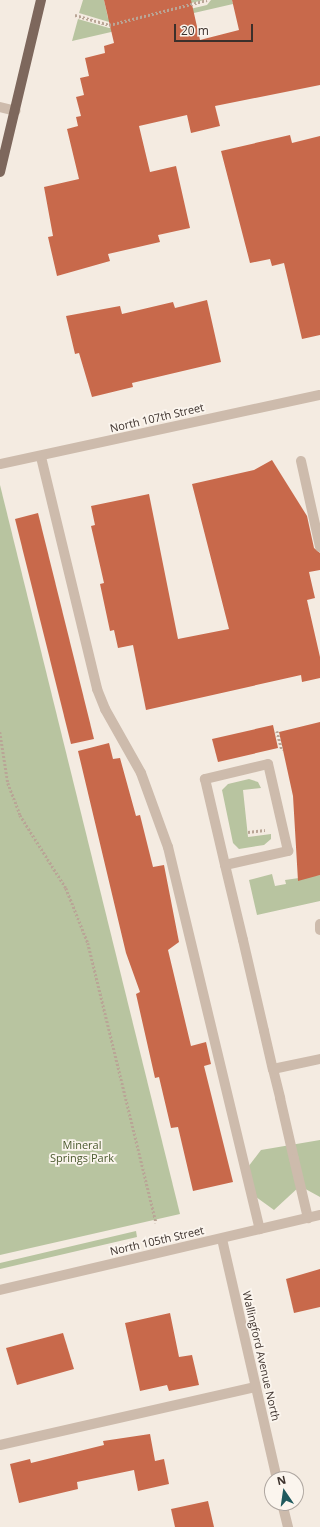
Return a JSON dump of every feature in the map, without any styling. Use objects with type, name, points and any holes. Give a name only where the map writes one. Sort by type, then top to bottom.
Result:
[{"type":"main road","points":[[0,172],[16,111],[41,0]]},
{"type":"street","points":[[0,107],[16,111]]},
{"type":"street","name":"North 107th Street","points":[[0,464],[41,457],[320,395]]},
{"type":"street","points":[[41,457],[97,688],[105,709],[142,773],[168,847],[260,1229]]},
{"type":"street","points":[[301,461],[320,547]]},
{"type":"street","points":[[225,865],[288,851],[268,764],[205,779],[225,865],[273,1070],[308,1218]]},
{"type":"street","points":[[320,924],[320,930]]},
{"type":"street","points":[[273,1070],[320,1059]]},
{"type":"street","name":"North 105th Street","points":[[0,1290],[320,1216]]},
{"type":"street","name":"Wallingford Avenue North","points":[[222,1239],[275,1471]]},
{"type":"street","points":[[0,1445],[256,1387]]},
{"type":"street","points":[[284,1511],[288,1527]]},
{"type":"path","points":[[75,15],[109,25],[207,0]]},
{"type":"path","points":[[0,732],[8,783],[20,815],[66,888],[88,943],[156,1223]]},
{"type":"path","points":[[248,832],[270,830]]},
{"type":"green space","points":[[83,0],[104,0],[108,18],[186,0],[204,0],[109,22],[79,13]]},
{"type":"green space","points":[[211,0],[232,0],[233,4],[72,41],[78,19],[109,28],[207,5]]},
{"type":"green space","name":"Mineral Springs Park","points":[[0,485],[180,1214],[0,1255]]},
{"type":"green space","points":[[249,779],[258,782],[261,788],[243,790],[248,837],[271,834],[271,839],[264,845],[239,849],[233,843],[222,790],[228,784]]},
{"type":"green space","points":[[272,874],[275,886],[286,884],[285,880],[320,875],[320,901],[257,915],[249,880]]},
{"type":"green space","points":[[320,1140],[320,1197],[300,1186],[274,1210],[249,1192],[245,1171],[261,1150]]},
{"type":"green space","points":[[136,1231],[137,1237],[0,1269],[0,1263]]},
{"type":"building","points":[[104,0],[191,0],[200,40],[239,30],[232,0],[320,0],[320,85],[215,106],[220,126],[191,133],[187,115],[139,126],[150,172],[176,166],[190,228],[158,235],[160,242],[108,254],[110,261],[57,276],[48,237],[53,236],[44,187],[79,179],[67,129],[78,126],[76,117],[81,116],[76,97],[84,95],[80,78],[89,76],[85,58],[105,53],[104,46],[114,43]]},
{"type":"building","points":[[290,135],[292,143],[320,136],[320,335],[302,339],[284,263],[272,266],[270,259],[250,263],[221,151]]},
{"type":"building","points":[[207,300],[221,362],[132,383],[133,387],[92,397],[79,353],[75,354],[66,316],[120,306],[122,314],[173,302],[175,308]]},
{"type":"building","points":[[272,460],[307,516],[314,548],[320,553],[320,570],[309,572],[315,598],[307,600],[320,657],[320,678],[302,682],[301,675],[146,710],[133,645],[118,648],[114,630],[110,631],[100,584],[104,583],[91,526],[95,525],[91,506],[149,494],[178,639],[229,629],[192,484],[254,470]]},
{"type":"building","points":[[38,513],[94,739],[71,744],[15,519]]},
{"type":"building","points":[[320,722],[320,875],[298,881],[293,796],[279,732]]},
{"type":"building","points":[[273,725],[278,748],[218,762],[212,739]]},
{"type":"building","points":[[109,743],[113,759],[120,758],[136,816],[140,815],[153,867],[164,865],[179,942],[168,950],[191,1046],[206,1042],[211,1064],[204,1066],[233,1182],[193,1191],[178,1127],[171,1128],[159,1077],[155,1078],[136,994],[140,992],[126,953],[78,751]]},
{"type":"building","points":[[320,1269],[320,1307],[294,1313],[286,1279]]},
{"type":"building","points":[[170,1313],[179,1357],[192,1355],[199,1385],[169,1391],[167,1385],[140,1391],[125,1323]]},
{"type":"building","points":[[63,1333],[74,1369],[17,1385],[6,1348]]},
{"type":"building","points":[[150,1434],[155,1461],[164,1459],[169,1484],[138,1491],[134,1470],[77,1482],[78,1489],[19,1503],[10,1464],[30,1459],[31,1463],[104,1445],[103,1441]]},
{"type":"building","points":[[208,1501],[214,1527],[175,1527],[171,1509]]}]
